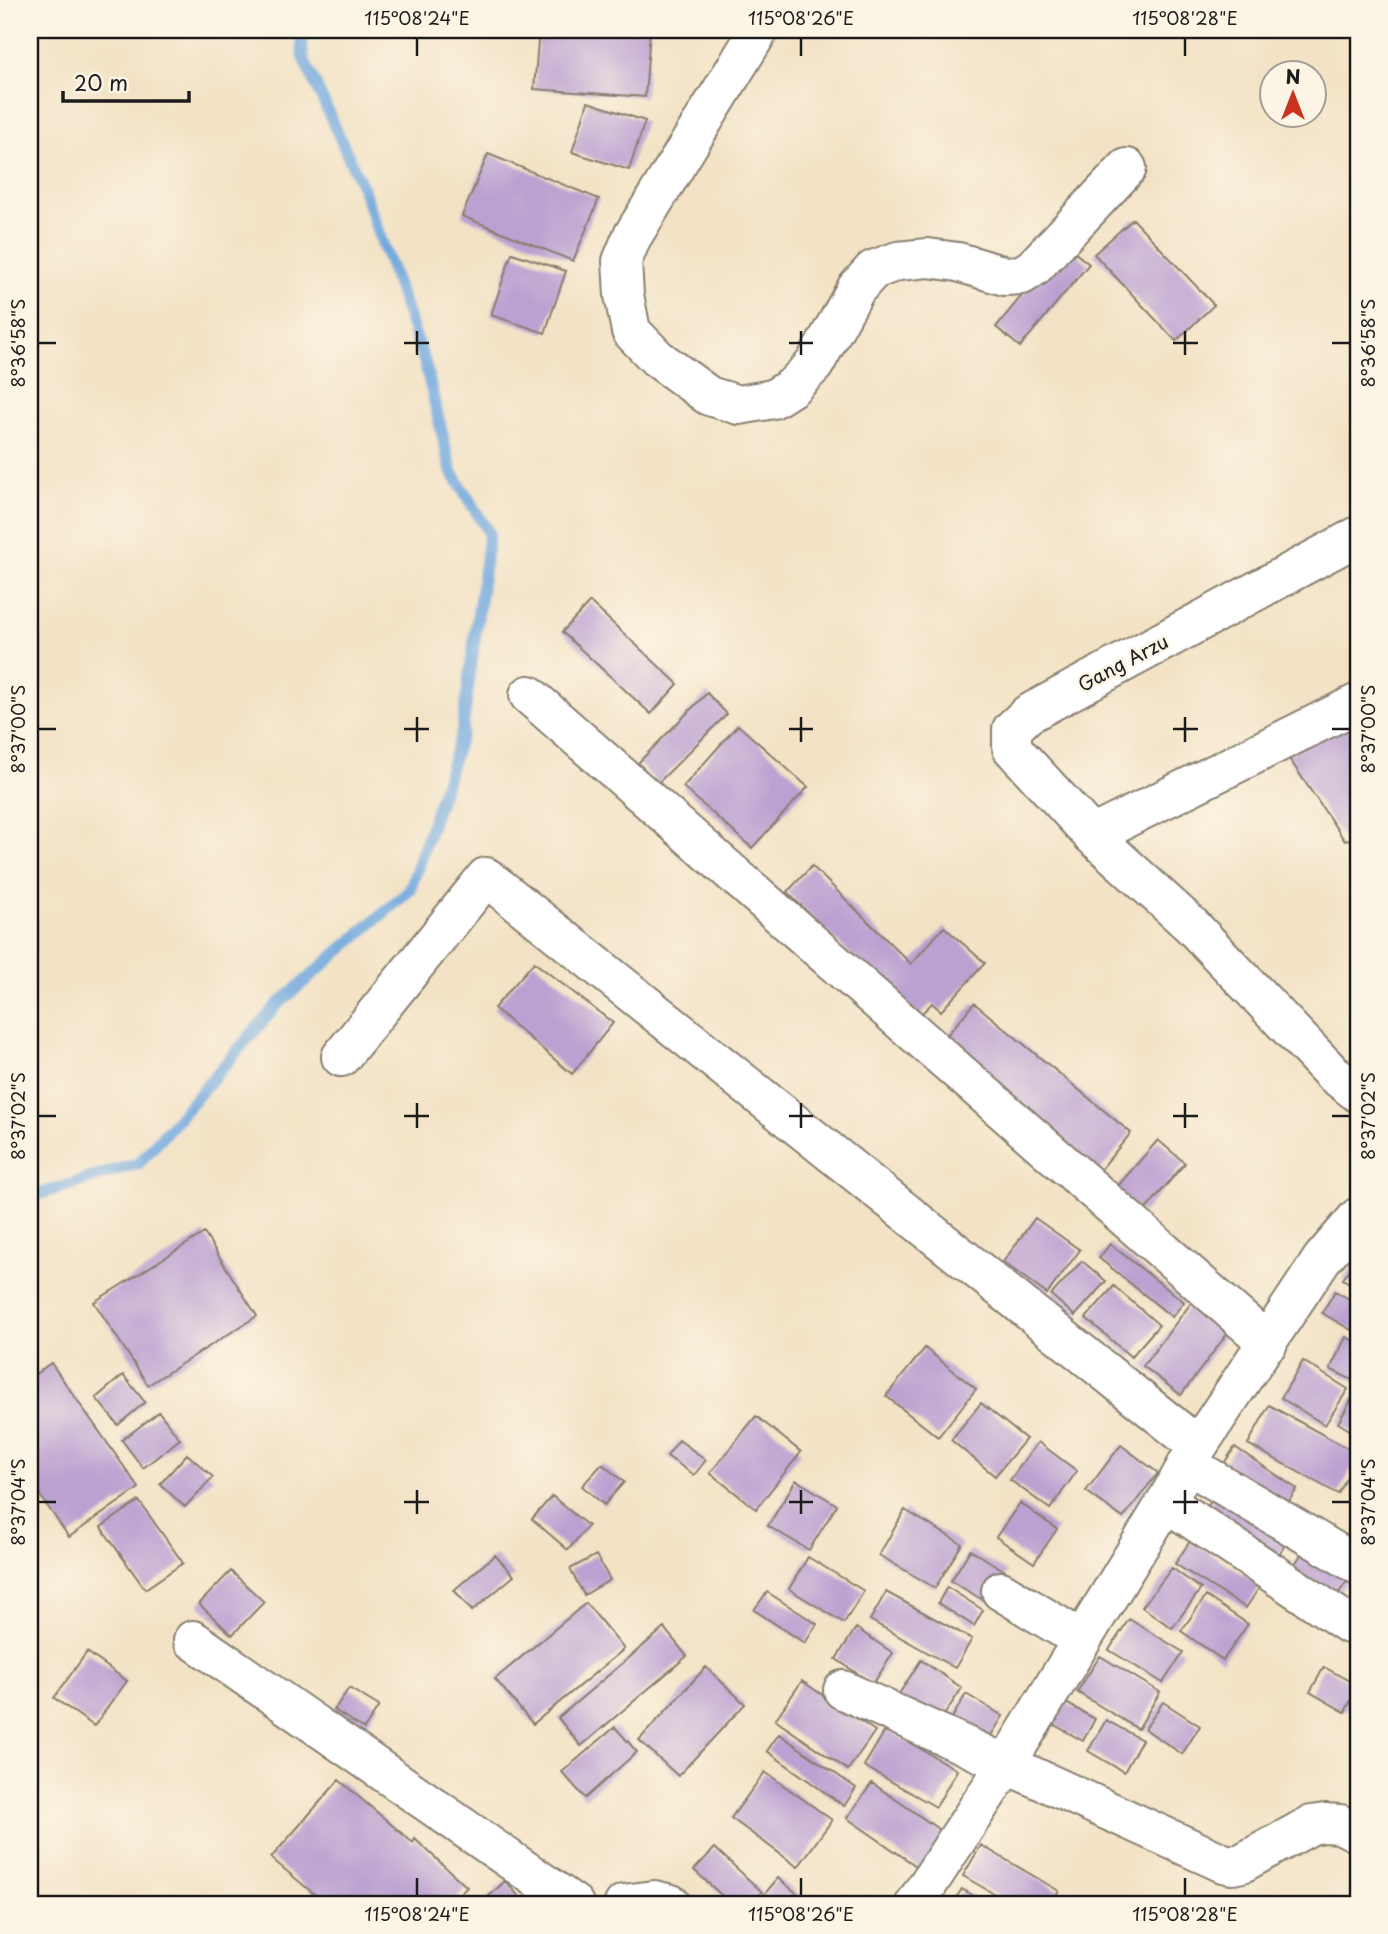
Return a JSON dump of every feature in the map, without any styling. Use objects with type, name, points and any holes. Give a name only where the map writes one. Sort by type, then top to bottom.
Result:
[{"type":"street","points":[[759,30],[632,237],[622,261],[624,295],[631,331],[657,358],[709,396],[739,405],[773,399],[792,387],[814,365],[856,289],[873,270],[898,261],[928,257],[958,262],[1005,276],[1022,275],[1034,267],[1127,168]]},
{"type":"street","name":"Gang Arzu","points":[[1349,1073],[1092,835],[1012,748],[1012,729],[1028,714],[1358,536]]},
{"type":"street","points":[[530,695],[1268,1343]]},
{"type":"street","points":[[1092,835],[1358,703]]},
{"type":"street","points":[[341,1057],[486,877],[1192,1455],[1358,1565]]},
{"type":"street","points":[[915,1904],[1007,1763],[1192,1455],[1322,1259],[1358,1217]]},
{"type":"street","points":[[1166,1502],[1349,1624]]},
{"type":"street","points":[[1001,1591],[1082,1640]]},
{"type":"street","points":[[193,1640],[574,1904]]},
{"type":"street","points":[[843,1690],[1223,1863],[1242,1863],[1311,1825],[1340,1824],[1358,1833]]},
{"type":"street","points":[[624,1904],[654,1900],[670,1904]]},
{"type":"building","points":[[539,30],[650,30],[645,97],[534,89]]},
{"type":"building","points":[[588,102],[645,121],[629,170],[572,152]]},
{"type":"building","points":[[488,154],[599,199],[573,261],[462,216]]},
{"type":"building","points":[[1133,219],[1214,305],[1176,341],[1094,254]]},
{"type":"building","points":[[1064,244],[1089,264],[1020,347],[996,327]]},
{"type":"building","points":[[512,253],[566,271],[545,333],[491,315]]},
{"type":"building","points":[[590,602],[678,684],[651,714],[562,632]]},
{"type":"building","points":[[707,693],[727,714],[658,783],[638,763]]},
{"type":"building","points":[[1358,716],[1358,836],[1345,841],[1286,754]]},
{"type":"building","points":[[738,725],[808,787],[752,848],[683,787]]},
{"type":"building","points":[[812,866],[911,964],[944,927],[985,963],[941,1011],[932,1003],[916,1019],[787,892]]},
{"type":"building","points":[[534,962],[613,1023],[572,1074],[494,1008]]},
{"type":"building","points":[[974,1003],[1131,1133],[1096,1175],[938,1046]]},
{"type":"building","points":[[1158,1140],[1185,1163],[1143,1213],[1115,1189]]},
{"type":"building","points":[[1035,1218],[1080,1250],[1047,1294],[1003,1262]]},
{"type":"building","points":[[204,1233],[257,1316],[148,1385],[94,1302]]},
{"type":"building","points":[[1110,1244],[1184,1302],[1172,1317],[1099,1258]]},
{"type":"building","points":[[1358,1258],[1358,1289],[1343,1279]]},
{"type":"building","points":[[1082,1261],[1106,1281],[1075,1316],[1051,1295]]},
{"type":"building","points":[[1114,1286],[1159,1325],[1131,1357],[1086,1318]]},
{"type":"building","points":[[1335,1291],[1358,1304],[1358,1334],[1322,1313]]},
{"type":"building","points":[[1192,1302],[1230,1330],[1181,1395],[1143,1366]]},
{"type":"building","points":[[1346,1337],[1358,1343],[1358,1383],[1330,1369]]},
{"type":"building","points":[[925,1348],[976,1389],[938,1437],[886,1396]]},
{"type":"building","points":[[1303,1361],[1348,1389],[1325,1425],[1281,1398]]},
{"type":"building","points":[[51,1363],[139,1488],[69,1537],[30,1481],[30,1378]]},
{"type":"building","points":[[123,1375],[145,1402],[118,1425],[96,1398]]},
{"type":"building","points":[[1358,1388],[1358,1435],[1338,1423]]},
{"type":"building","points":[[981,1403],[1026,1439],[995,1476],[951,1440]]},
{"type":"building","points":[[1269,1405],[1358,1454],[1338,1494],[1248,1444]]},
{"type":"building","points":[[159,1412],[180,1439],[143,1468],[122,1440]]},
{"type":"building","points":[[756,1416],[801,1452],[756,1509],[710,1473]]},
{"type":"building","points":[[679,1440],[706,1460],[694,1475],[667,1456]]},
{"type":"building","points":[[1038,1442],[1077,1471],[1050,1509],[1010,1480]]},
{"type":"building","points":[[1121,1445],[1158,1473],[1123,1518],[1086,1491]]},
{"type":"building","points":[[1235,1447],[1297,1489],[1280,1514],[1218,1472]]},
{"type":"building","points":[[187,1454],[213,1477],[185,1507],[160,1484]]},
{"type":"building","points":[[602,1464],[624,1482],[604,1505],[582,1486]]},
{"type":"building","points":[[796,1480],[837,1505],[809,1550],[768,1526]]},
{"type":"building","points":[[1220,1487],[1293,1532],[1273,1564],[1200,1519]]},
{"type":"building","points":[[552,1496],[588,1526],[568,1550],[532,1519]]},
{"type":"building","points":[[139,1501],[183,1563],[145,1589],[101,1527]]},
{"type":"building","points":[[1020,1503],[1057,1529],[1034,1563],[996,1537]]},
{"type":"building","points":[[905,1510],[962,1544],[935,1588],[879,1555]]},
{"type":"building","points":[[1311,1539],[1356,1568],[1332,1603],[1288,1575]]},
{"type":"building","points":[[1190,1541],[1261,1585],[1246,1608],[1175,1564]]},
{"type":"building","points":[[970,1550],[1007,1572],[988,1603],[951,1581]]},
{"type":"building","points":[[495,1555],[514,1576],[472,1611],[454,1590]]},
{"type":"building","points":[[596,1555],[610,1580],[584,1595],[570,1569]]},
{"type":"building","points":[[808,1557],[864,1591],[844,1623],[789,1589]]},
{"type":"building","points":[[1172,1568],[1201,1589],[1172,1628],[1142,1607]]},
{"type":"building","points":[[231,1571],[264,1602],[232,1635],[199,1604]]},
{"type":"building","points":[[947,1587],[983,1610],[974,1626],[938,1603]]},
{"type":"building","points":[[767,1592],[817,1624],[805,1643],[754,1610]]},
{"type":"building","points":[[886,1592],[972,1639],[955,1668],[870,1620]]},
{"type":"building","points":[[1206,1596],[1248,1624],[1223,1660],[1181,1631]]},
{"type":"building","points":[[586,1603],[624,1649],[533,1724],[495,1679]]},
{"type":"building","points":[[1129,1619],[1183,1652],[1163,1683],[1109,1650]]},
{"type":"building","points":[[664,1628],[687,1656],[581,1746],[558,1718]]},
{"type":"building","points":[[856,1628],[893,1653],[873,1684],[836,1659]]},
{"type":"building","points":[[87,1652],[127,1681],[94,1726],[54,1698]]},
{"type":"building","points":[[1100,1656],[1160,1692],[1138,1729],[1077,1692]]},
{"type":"building","points":[[921,1660],[962,1688],[938,1724],[897,1697]]},
{"type":"building","points":[[706,1667],[745,1704],[678,1776],[639,1740]]},
{"type":"building","points":[[1324,1667],[1358,1686],[1345,1712],[1310,1692]]},
{"type":"building","points":[[802,1681],[875,1731],[848,1770],[775,1720]]},
{"type":"building","points":[[349,1688],[379,1706],[364,1729],[334,1710]]},
{"type":"building","points":[[966,1694],[1003,1716],[985,1745],[949,1723]]},
{"type":"building","points":[[1064,1702],[1095,1719],[1083,1741],[1053,1724]]},
{"type":"building","points":[[1163,1702],[1200,1726],[1182,1754],[1145,1729]]},
{"type":"building","points":[[1106,1720],[1142,1740],[1124,1772],[1088,1751]]},
{"type":"building","points":[[615,1727],[637,1752],[585,1798],[562,1772]]},
{"type":"building","points":[[886,1729],[957,1770],[936,1807],[864,1766]]},
{"type":"building","points":[[779,1734],[856,1788],[844,1806],[767,1751]]},
{"type":"building","points":[[765,1772],[832,1820],[798,1867],[731,1818]]},
{"type":"building","points":[[339,1780],[413,1843],[415,1839],[467,1887],[451,1904],[416,1904],[411,1900],[407,1904],[326,1904],[271,1858]]},
{"type":"building","points":[[872,1783],[947,1835],[922,1870],[847,1818]]},
{"type":"building","points":[[981,1845],[1059,1891],[1051,1904],[1012,1904],[963,1876]]},
{"type":"building","points":[[715,1848],[762,1892],[750,1904],[731,1904],[694,1870]]},
{"type":"building","points":[[778,1878],[810,1904],[756,1904]]},
{"type":"building","points":[[505,1881],[526,1904],[481,1904]]},
{"type":"building","points":[[962,1889],[985,1904],[952,1904]]},
{"type":"waterway","points":[[30,1197],[139,1163],[277,1005],[410,890],[462,732],[489,533],[451,470],[425,363],[362,186],[303,57],[301,30]]}]
